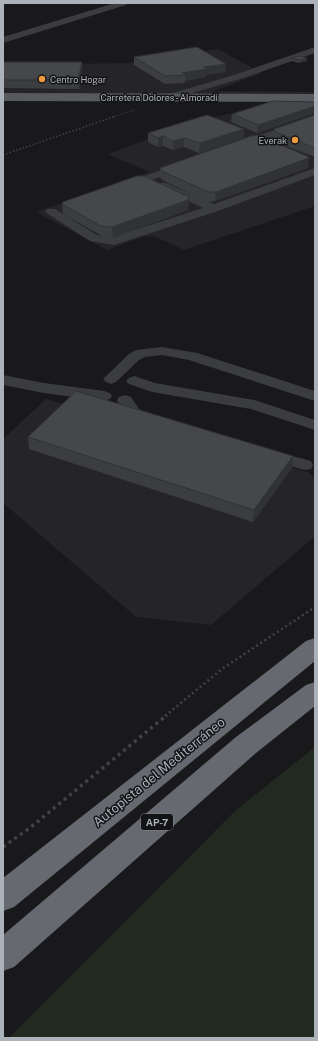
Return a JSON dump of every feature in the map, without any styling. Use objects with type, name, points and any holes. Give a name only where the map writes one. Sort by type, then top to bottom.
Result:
[{"type":"highway","name":"Autopista del Mediterráneo","points":[[3,897],[315,647]]},
{"type":"highway","name":"AP-7","points":[[3,956],[246,745],[315,692]]},
{"type":"main road","name":"Carretera Dolores - Almoradí","points":[[3,97],[315,98]]},
{"type":"street","points":[[3,40],[123,3]]},
{"type":"street","points":[[169,97],[240,76],[315,50]]},
{"type":"street","points":[[229,149],[315,119]]},
{"type":"street","points":[[245,133],[273,144]]},
{"type":"street","points":[[118,189],[192,163]]},
{"type":"street","points":[[66,207],[51,212],[94,238],[114,241],[214,208],[315,171]]},
{"type":"street","points":[[147,179],[214,208]]},
{"type":"street","points":[[107,385],[128,361],[141,353],[151,351],[176,352],[315,396]]},
{"type":"street","points":[[128,361],[128,373],[132,389],[128,408],[136,416],[158,422]]},
{"type":"street","points":[[3,380],[44,388],[107,385],[121,378],[132,389],[149,394],[188,392],[254,405],[315,425]]},
{"type":"street","points":[[107,385],[113,400],[132,389]]},
{"type":"street","points":[[254,450],[305,466]]},
{"type":"path","points":[[3,155],[141,108]]},
{"type":"path","points":[[3,847],[31,827],[222,669],[315,607]]},
{"type":"shaded area","points":[[218,49],[262,73],[214,91],[315,92],[315,206],[184,250],[156,237],[145,236],[107,250],[36,212],[149,172],[108,154],[200,120],[286,102],[3,101],[3,65],[129,63]]},
{"type":"shaded area","points":[[46,399],[308,472],[315,479],[315,536],[211,625],[136,617],[3,503],[3,439]]},
{"type":"shaded area","points":[[315,747],[315,1038],[9,1038],[236,810]]},
{"type":"building","points":[[197,47],[226,64],[204,67],[207,69],[182,73],[186,75],[165,76],[134,57]]},
{"type":"building","points":[[299,56],[307,58],[300,60],[291,58]]},
{"type":"building","points":[[3,62],[82,62],[78,80],[3,80]]},
{"type":"building","points":[[273,101],[315,102],[315,106],[258,125],[232,114]]},
{"type":"building","points":[[207,115],[244,129],[200,143],[184,138],[173,141],[163,136],[158,138],[148,133]]},
{"type":"building","points":[[315,115],[315,148],[276,132],[274,129]]},
{"type":"building","points":[[257,135],[309,158],[216,192],[208,192],[162,171],[160,168],[251,136]]},
{"type":"building","points":[[137,176],[144,176],[189,197],[188,200],[112,227],[101,226],[62,204],[63,202]]},
{"type":"building","points":[[76,391],[293,456],[254,510],[28,437]]},
{"type":"place","name":"Centro Hogar","points":[[42,79]]},
{"type":"place","name":"Everak","points":[[295,140]]}]
